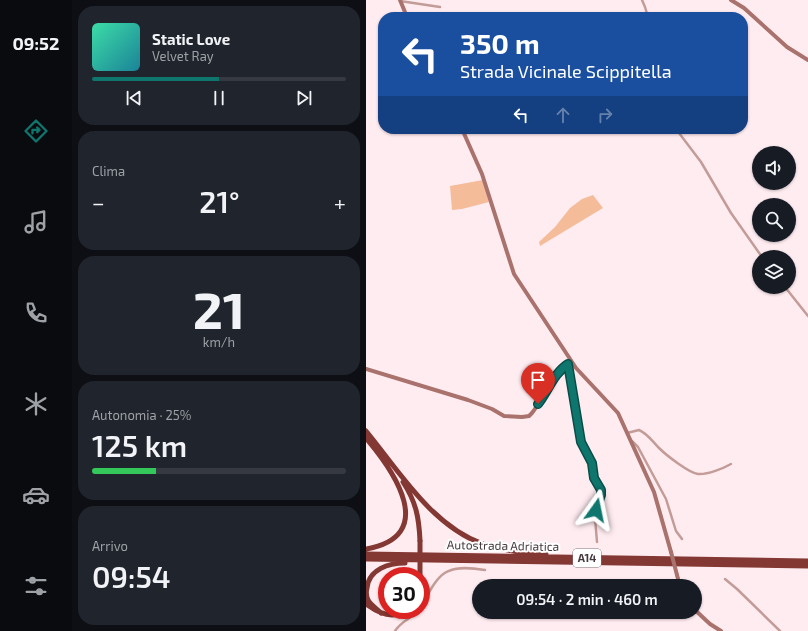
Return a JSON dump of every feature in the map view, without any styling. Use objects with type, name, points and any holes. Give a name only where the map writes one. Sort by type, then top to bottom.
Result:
[{"type":"highway","points":[[366,431],[409,491],[417,510],[419,521],[420,567]]},
{"type":"highway","points":[[366,438],[381,452],[434,513],[462,534],[481,543],[499,549],[519,552],[615,558]]},
{"type":"highway","points":[[366,549],[377,547],[393,539],[403,526],[406,513],[404,496],[381,452]]},
{"type":"highway","name":"Autostrada Adriatica","points":[[366,554],[808,562]]},
{"type":"highway","name":"Autostrada Adriatica","points":[[366,559],[808,566]]},
{"type":"highway","points":[[385,567],[400,563],[466,561]]},
{"type":"highway","points":[[378,569],[368,581],[366,594],[368,600],[378,610]]},
{"type":"highway","points":[[366,604],[378,611]]},
{"type":"street","points":[[400,0],[440,7]]},
{"type":"street","points":[[400,0],[405,12]]},
{"type":"street","points":[[642,0],[646,12]]},
{"type":"street","points":[[731,0],[748,12]]},
{"type":"street","points":[[748,12],[787,47],[808,60]]},
{"type":"street","points":[[464,134],[482,174],[514,274],[570,362],[615,410],[630,439],[654,492],[678,579]]},
{"type":"street","points":[[680,134],[701,162],[731,213],[757,250]]},
{"type":"street","points":[[791,294],[808,316]]},
{"type":"street","points":[[366,369],[468,400],[492,409],[504,416],[522,418],[532,413],[553,379],[570,362]]},
{"type":"street","points":[[570,362],[581,442],[592,463],[594,478],[601,490],[595,518],[597,542]]},
{"type":"street","points":[[627,433],[639,430],[644,432],[660,450],[686,468],[698,474],[720,470],[731,464]]},
{"type":"street","points":[[630,439],[638,447],[666,499],[676,531],[682,539]]},
{"type":"street","points":[[430,589],[437,579],[449,570],[485,570]]},
{"type":"street","points":[[725,579],[780,631]]},
{"type":"street","points":[[702,617],[721,631]]},
{"type":"street","points":[[395,631],[401,623],[407,619]]},
{"type":"shaded area","points":[[483,180],[489,202],[452,210],[450,186]]},
{"type":"shaded area","points":[[593,195],[603,208],[540,246],[539,242],[555,227],[570,208],[582,199]]},
{"type":"route","points":[[538,404],[553,379],[568,364],[581,442],[592,463],[594,478],[601,490],[601,495],[596,510]]}]
